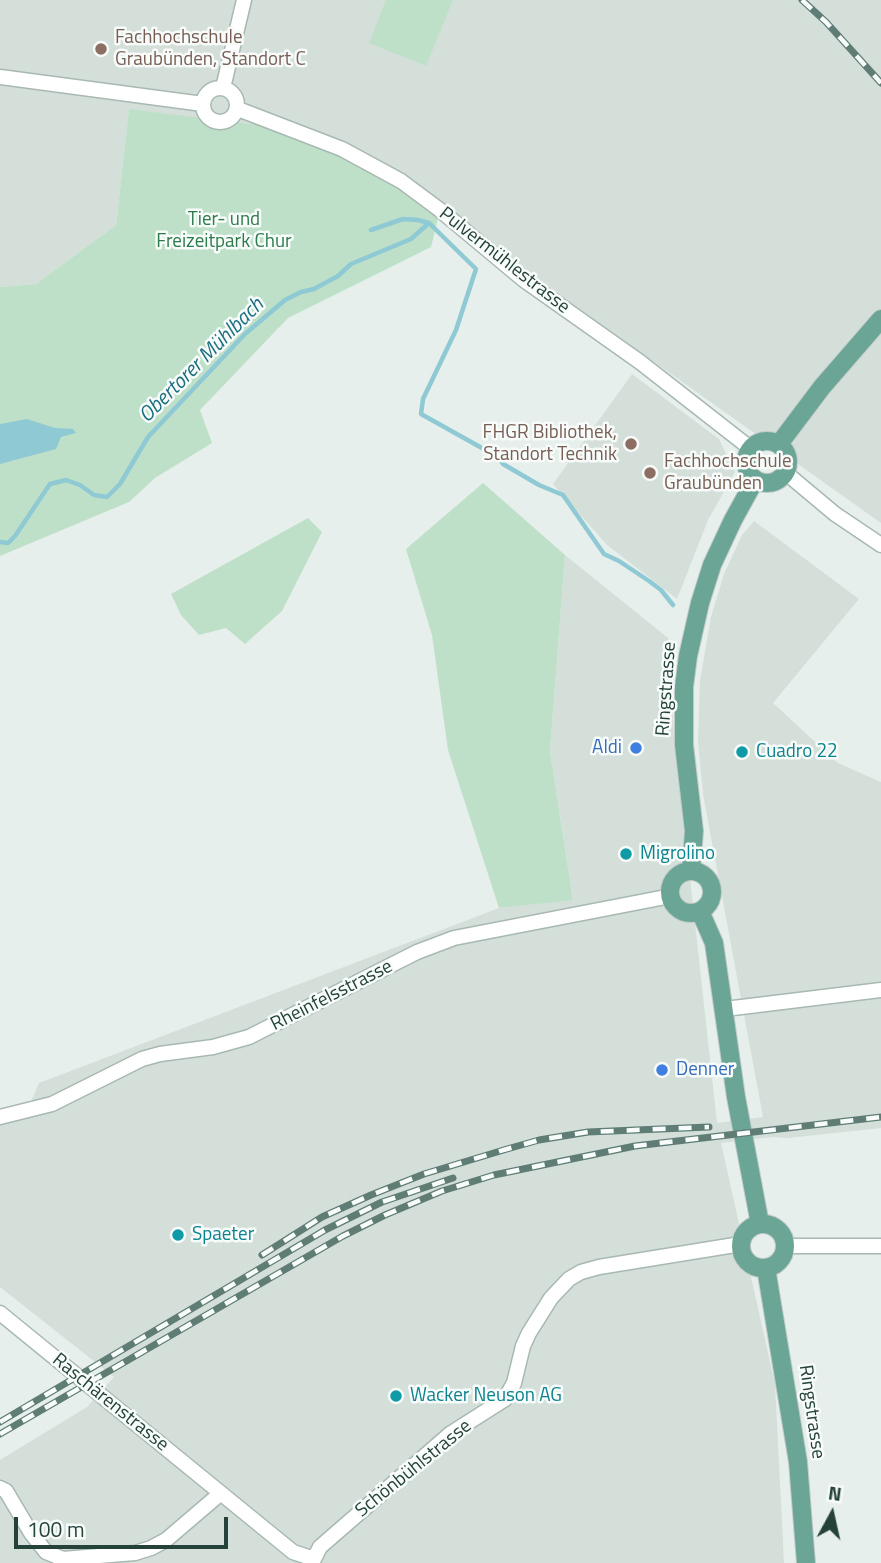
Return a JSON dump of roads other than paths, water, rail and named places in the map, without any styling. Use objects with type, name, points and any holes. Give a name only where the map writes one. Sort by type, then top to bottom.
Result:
[{"type":"main road","points":[[779,444],[822,387],[881,319]]},
{"type":"main road","points":[[761,441],[779,444],[787,454],[786,473],[772,483],[755,480],[747,468],[750,448],[761,441]]},
{"type":"main road","name":"Ringstrasse","points":[[691,871],[694,831],[684,745],[684,687],[688,656],[712,565],[755,480]]},
{"type":"main road","points":[[691,871],[703,874],[712,890],[710,902],[700,911],[688,913],[673,902],[671,896],[675,879],[691,871]]},
{"type":"main road","points":[[700,911],[712,936],[736,1097],[760,1224]]},
{"type":"main road","points":[[760,1224],[769,1224],[778,1229],[784,1237],[785,1246],[780,1261],[766,1268],[755,1266],[746,1260],[741,1244],[747,1231],[760,1224]]},
{"type":"main road","name":"Ringstrasse","points":[[766,1268],[798,1462],[806,1563]]},
{"type":"street","points":[[223,88],[244,0]]},
{"type":"street","points":[[0,78],[203,104]]},
{"type":"street","points":[[223,88],[236,97],[237,109],[228,121],[215,122],[207,116],[203,104],[208,92],[223,88]]},
{"type":"street","name":"Pulvermühlestrasse","points":[[237,109],[342,149],[373,164],[409,187],[524,281],[640,362],[750,448]]},
{"type":"street","points":[[786,473],[835,514],[881,545]]},
{"type":"street","name":"Rheinfelsstrasse","points":[[0,1117],[52,1104],[142,1059],[213,1047],[249,1037],[416,952],[454,938],[671,896]]},
{"type":"street","points":[[724,1009],[881,990]]},
{"type":"street","name":"Schönbühlstrasse","points":[[314,1561],[320,1547],[450,1434],[505,1399],[514,1384],[521,1351],[529,1333],[569,1279],[599,1267],[741,1244]]},
{"type":"street","points":[[785,1246],[881,1246]]},
{"type":"street","name":"Raschärenstrasse","points":[[0,1313],[293,1552],[314,1561]]},
{"type":"street","points":[[0,1488],[6,1491],[31,1533],[46,1552],[63,1559],[135,1553],[151,1548],[166,1540],[220,1493]]},
{"type":"water","points":[[27,419],[55,428],[73,429],[76,433],[61,437],[56,449],[0,464],[0,424]]},
{"type":"waterway","points":[[371,230],[403,219],[429,223]]},
{"type":"waterway","name":"Obertorer Mühlbach","points":[[0,542],[8,543],[15,536],[50,484],[66,480],[80,485],[94,495],[107,497],[120,484],[148,437],[245,334],[285,300],[338,276],[351,264],[411,239],[429,223],[476,269],[456,330],[423,399],[421,414],[498,457],[503,464],[539,485],[563,495],[604,554],[649,581],[661,590],[673,605]]},
{"type":"railway","points":[[802,0],[826,22],[881,83]]},
{"type":"railway","points":[[0,1434],[343,1236],[442,1191],[494,1175],[635,1146],[881,1117]]},
{"type":"railway","points":[[262,1255],[322,1217],[371,1195],[424,1174],[507,1149],[539,1140],[588,1132],[709,1127]]},
{"type":"railway","points":[[0,1422],[325,1230],[382,1202],[453,1178]]},
{"type":"place","name":"Fachhochschule Graubünden, Standort C","points":[[101,49]]},
{"type":"place","name":"FHGR Bibliothek, Standort Technik","points":[[631,444]]},
{"type":"place","name":"Fachhochschule Graubünden","points":[[650,473]]},
{"type":"place","name":"Aldi","points":[[636,748]]},
{"type":"place","name":"Cuadro 22","points":[[742,752]]},
{"type":"place","name":"Migrolino","points":[[626,854]]},
{"type":"place","name":"Denner","points":[[662,1070]]},
{"type":"place","name":"Spaeter","points":[[178,1235]]},
{"type":"place","name":"Wacker Neuson AG","points":[[396,1396]]},
{"type":"park label","name":"Tier- und Freizeitpark Chur","points":[[224,231]]}]
